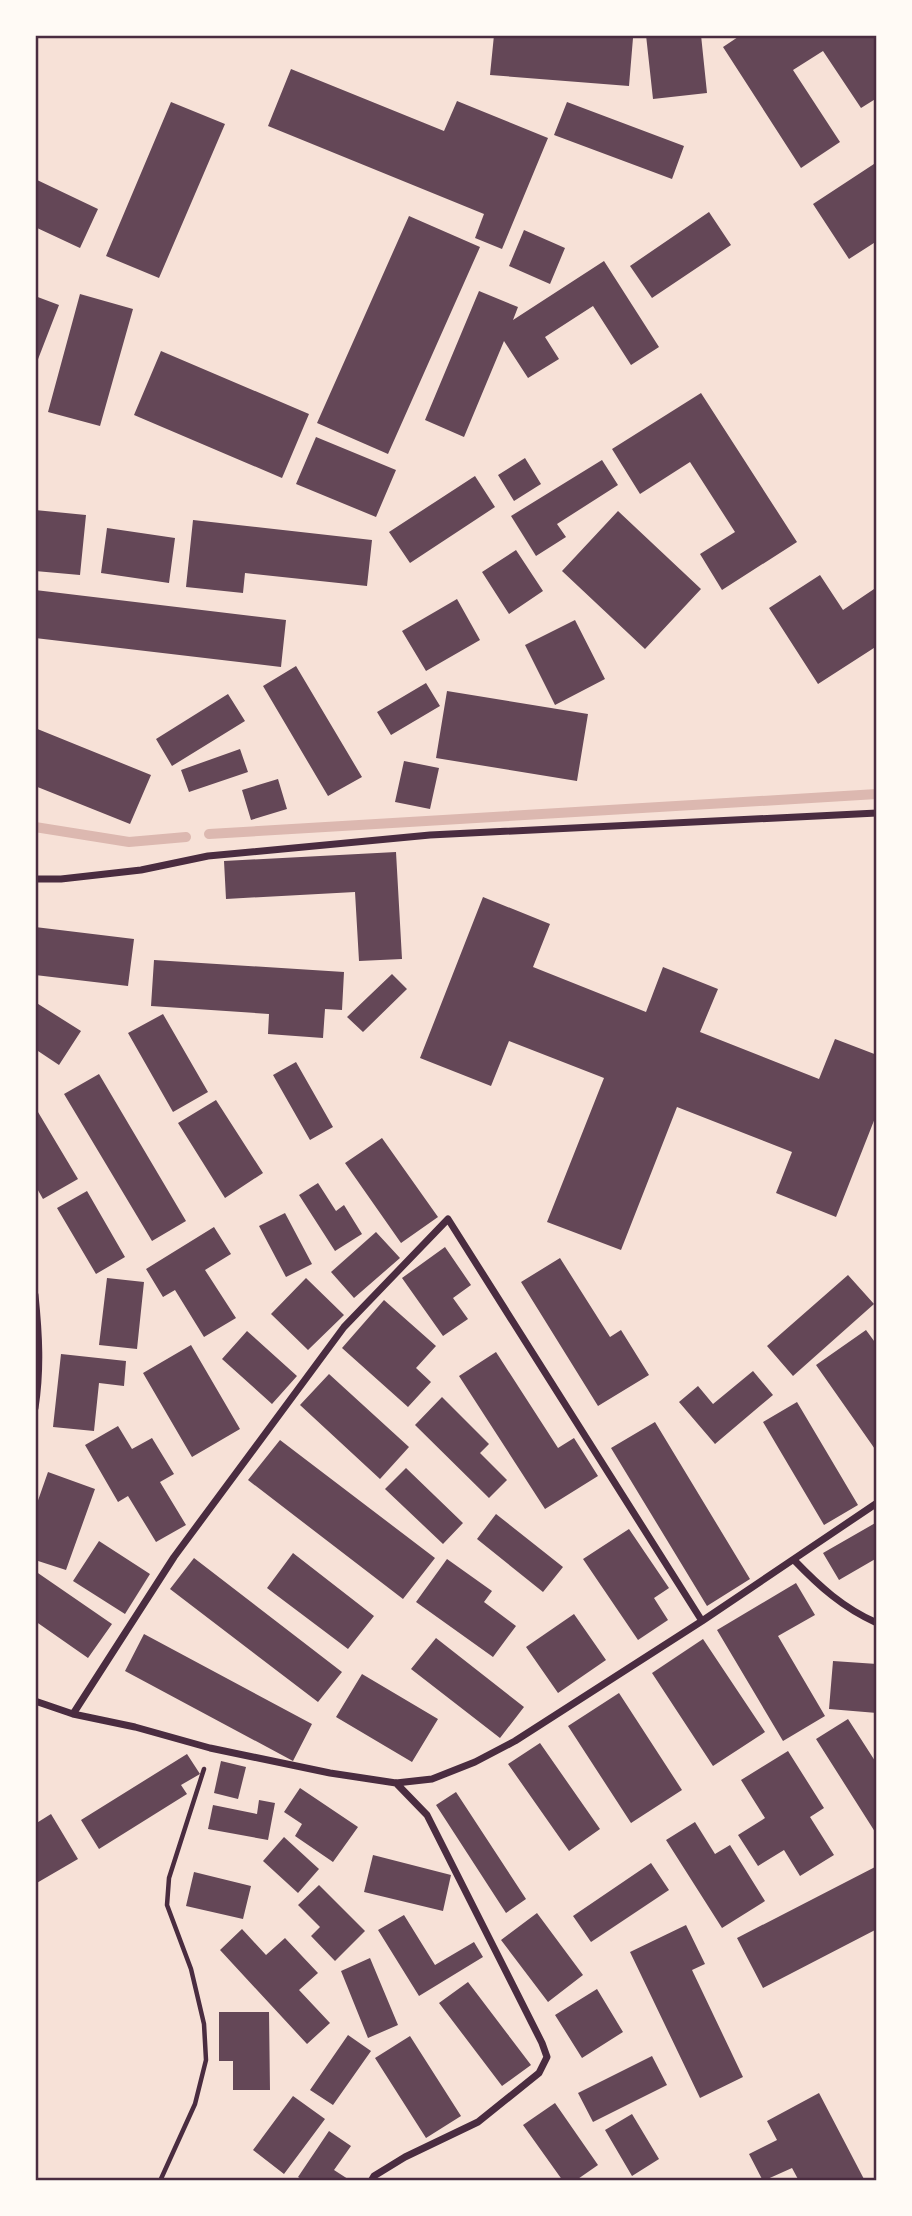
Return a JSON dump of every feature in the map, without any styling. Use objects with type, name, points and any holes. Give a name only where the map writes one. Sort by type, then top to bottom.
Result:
[{"type":"street","points":[[35,879],[61,879],[141,870],[208,856],[430,835],[877,813]]},
{"type":"street","points":[[73,1714],[174,1557],[344,1327],[448,1219],[702,1620]]},
{"type":"street","points":[[35,1295],[40,1339],[39,1386],[35,1408]]},
{"type":"street","points":[[35,1701],[73,1714],[135,1727],[211,1748],[331,1773],[396,1783],[432,1779],[475,1762],[545,1722],[877,1503]]},
{"type":"street","points":[[794,1560],[822,1589],[855,1613],[877,1623]]},
{"type":"street","points":[[371,2181],[374,2176],[405,2157],[478,2122],[539,2073],[547,2057],[427,1815],[396,1783]]},
{"type":"path","points":[[160,2181],[195,2104],[206,2060],[204,2024],[191,1969],[167,1905],[169,1878],[211,1748]]},
{"type":"building","points":[[494,35],[601,35],[633,38],[629,86],[490,75]]},
{"type":"building","points":[[646,35],[701,35],[707,93],[653,99]]},
{"type":"building","points":[[741,35],[877,35],[877,98],[861,108],[823,51],[793,70],[840,142],[801,168],[723,47]]},
{"type":"building","points":[[291,69],[444,131],[457,101],[548,138],[502,249],[475,238],[484,214],[268,126]]},
{"type":"building","points":[[171,102],[225,124],[159,278],[106,256]]},
{"type":"building","points":[[567,102],[684,146],[672,179],[554,135]]},
{"type":"building","points":[[877,162],[877,241],[849,259],[813,204]]},
{"type":"building","points":[[35,179],[98,209],[80,248],[35,227]]},
{"type":"building","points":[[709,212],[731,245],[652,298],[630,266]]},
{"type":"building","points":[[409,216],[480,247],[388,454],[317,423]]},
{"type":"building","points":[[524,230],[565,248],[550,284],[509,266]]},
{"type":"building","points":[[604,261],[659,347],[631,365],[593,306],[545,337],[559,359],[528,378],[504,341],[464,437],[425,420],[479,291],[518,307],[513,320]]},
{"type":"building","points":[[80,294],[133,309],[100,426],[48,412]]},
{"type":"building","points":[[35,296],[59,305],[35,367]]},
{"type":"building","points":[[161,351],[309,414],[282,478],[134,415]]},
{"type":"building","points":[[701,393],[797,542],[722,590],[700,554],[735,532],[690,462],[640,494],[612,449]]},
{"type":"building","points":[[316,437],[396,470],[376,517],[296,484]]},
{"type":"building","points":[[525,458],[541,484],[514,501],[498,475]]},
{"type":"building","points":[[602,460],[618,485],[557,524],[566,537],[536,556],[511,516]]},
{"type":"building","points":[[475,476],[495,507],[410,563],[389,532]]},
{"type":"building","points":[[35,510],[86,515],[80,575],[35,571]]},
{"type":"building","points":[[618,511],[701,589],[645,649],[562,571]]},
{"type":"building","points":[[193,520],[372,540],[367,586],[245,573],[243,593],[186,587]]},
{"type":"building","points":[[107,528],[175,538],[169,583],[101,573]]},
{"type":"building","points":[[516,550],[543,591],[509,614],[482,572]]},
{"type":"building","points":[[820,575],[843,610],[877,587],[877,646],[818,684],[769,608]]},
{"type":"building","points":[[35,590],[286,620],[281,667],[35,638]]},
{"type":"building","points":[[457,599],[480,640],[426,671],[402,631]]},
{"type":"building","points":[[575,620],[605,679],[555,705],[525,645]]},
{"type":"building","points":[[296,666],[362,777],[328,796],[263,686]]},
{"type":"building","points":[[426,683],[440,706],[391,735],[377,712]]},
{"type":"building","points":[[447,691],[588,714],[577,781],[436,758]]},
{"type":"building","points":[[228,694],[245,721],[172,766],[156,739]]},
{"type":"building","points":[[35,728],[151,775],[130,824],[35,786]]},
{"type":"building","points":[[240,749],[248,772],[189,792],[181,770]]},
{"type":"building","points":[[404,761],[439,768],[430,809],[395,802]]},
{"type":"building","points":[[278,779],[287,809],[251,820],[242,790]]},
{"type":"building","points":[[396,852],[402,959],[359,961],[355,892],[226,899],[224,861]]},
{"type":"building","points":[[483,897],[550,924],[533,967],[646,1012],[663,967],[718,989],[700,1032],[819,1079],[835,1039],[877,1055],[877,1113],[836,1217],[776,1193],[792,1152],[677,1107],[621,1250],[547,1222],[604,1078],[509,1041],[491,1086],[420,1058]]},
{"type":"building","points":[[35,927],[134,939],[128,986],[35,975]]},
{"type":"building","points":[[154,960],[344,972],[342,1010],[325,1009],[323,1038],[268,1034],[269,1014],[151,1006]]},
{"type":"building","points":[[392,974],[407,989],[363,1032],[347,1017]]},
{"type":"building","points":[[35,1002],[81,1031],[59,1065],[35,1049]]},
{"type":"building","points":[[163,1014],[208,1092],[173,1112],[128,1033]]},
{"type":"building","points":[[296,1062],[333,1127],[310,1140],[273,1075]]},
{"type":"building","points":[[99,1074],[186,1221],[152,1241],[64,1094]]},
{"type":"building","points":[[216,1100],[263,1173],[225,1198],[178,1123]]},
{"type":"building","points":[[35,1107],[78,1179],[43,1199],[35,1185]]},
{"type":"building","points":[[382,1138],[438,1217],[401,1243],[345,1163]]},
{"type":"building","points":[[318,1183],[336,1211],[344,1205],[362,1234],[335,1251],[299,1195]]},
{"type":"building","points":[[87,1191],[125,1257],[96,1274],[57,1208]]},
{"type":"building","points":[[285,1213],[312,1264],[286,1277],[259,1226]]},
{"type":"building","points":[[214,1227],[231,1254],[205,1270],[236,1318],[204,1337],[175,1290],[163,1297],[146,1269]]},
{"type":"building","points":[[376,1232],[400,1258],[354,1298],[331,1272]]},
{"type":"building","points":[[445,1247],[471,1285],[453,1298],[468,1319],[443,1336],[402,1278]]},
{"type":"building","points":[[560,1258],[610,1337],[621,1330],[649,1375],[598,1406],[521,1282]]},
{"type":"building","points":[[848,1275],[874,1304],[793,1376],[767,1346]]},
{"type":"building","points":[[107,1278],[144,1282],[137,1349],[99,1345]]},
{"type":"building","points":[[306,1278],[344,1315],[308,1350],[271,1314]]},
{"type":"building","points":[[384,1300],[436,1346],[416,1368],[431,1382],[408,1407],[342,1348]]},
{"type":"building","points":[[866,1330],[877,1345],[877,1452],[816,1365]]},
{"type":"building","points":[[247,1331],[297,1376],[272,1404],[222,1359]]},
{"type":"building","points":[[191,1345],[240,1429],[192,1457],[143,1373]]},
{"type":"building","points":[[496,1352],[558,1448],[574,1438],[598,1476],[545,1509],[459,1376]]},
{"type":"building","points":[[61,1354],[126,1361],[124,1386],[99,1383],[94,1431],[53,1427]]},
{"type":"building","points":[[753,1371],[773,1395],[715,1444],[679,1402],[698,1386],[713,1404]]},
{"type":"building","points":[[329,1374],[409,1447],[380,1479],[300,1405]]},
{"type":"building","points":[[442,1397],[489,1444],[480,1453],[507,1480],[489,1498],[415,1425]]},
{"type":"building","points":[[797,1402],[858,1505],[824,1525],[763,1422]]},
{"type":"building","points":[[655,1422],[750,1579],[707,1606],[611,1448]]},
{"type":"building","points":[[118,1426],[132,1449],[152,1438],[174,1474],[160,1482],[186,1525],[156,1542],[128,1496],[118,1502],[85,1445]]},
{"type":"building","points":[[280,1440],[435,1558],[403,1599],[248,1480]]},
{"type":"building","points":[[406,1468],[463,1523],[443,1544],[385,1489]]},
{"type":"building","points":[[48,1472],[95,1489],[66,1570],[35,1560],[35,1509]]},
{"type":"building","points":[[496,1514],[563,1567],[543,1592],[477,1539]]},
{"type":"building","points":[[877,1522],[877,1558],[839,1580],[823,1553]]},
{"type":"building","points":[[629,1529],[669,1588],[654,1598],[668,1620],[638,1640],[583,1559]]},
{"type":"building","points":[[99,1541],[150,1574],[125,1614],[73,1581]]},
{"type":"building","points":[[293,1553],[374,1616],[348,1649],[267,1588]]},
{"type":"building","points":[[194,1558],[342,1672],[318,1702],[170,1589]]},
{"type":"building","points":[[447,1559],[492,1591],[484,1602],[516,1626],[493,1657],[416,1602]]},
{"type":"building","points":[[35,1571],[112,1624],[88,1658],[35,1621]]},
{"type":"building","points":[[796,1583],[815,1615],[778,1636],[825,1716],[783,1741],[717,1630]]},
{"type":"building","points":[[574,1614],[606,1660],[558,1693],[526,1647]]},
{"type":"building","points":[[144,1634],[312,1724],[293,1761],[125,1671]]},
{"type":"building","points":[[436,1638],[524,1707],[500,1738],[411,1669]]},
{"type":"building","points":[[703,1639],[765,1732],[713,1766],[652,1673]]},
{"type":"building","points":[[833,1661],[877,1664],[877,1713],[829,1709]]},
{"type":"building","points":[[362,1674],[438,1719],[412,1762],[336,1717]]},
{"type":"building","points":[[619,1693],[682,1790],[631,1823],[568,1726]]},
{"type":"building","points":[[848,1719],[877,1764],[877,1835],[816,1739]]},
{"type":"building","points":[[540,1743],[600,1829],[569,1851],[508,1764]]},
{"type":"building","points":[[788,1751],[824,1808],[810,1817],[834,1855],[800,1876],[784,1850],[758,1866],[738,1835],[765,1818],[741,1780]]},
{"type":"building","points":[[187,1754],[200,1774],[181,1785],[187,1794],[99,1849],[81,1820]]},
{"type":"building","points":[[221,1761],[246,1767],[238,1799],[214,1793]]},
{"type":"building","points":[[300,1788],[358,1827],[333,1862],[295,1836],[302,1824],[284,1812]]},
{"type":"building","points":[[456,1792],[526,1899],[506,1913],[436,1805]]},
{"type":"building","points":[[259,1800],[275,1803],[268,1840],[208,1829],[213,1805],[257,1814]]},
{"type":"building","points":[[51,1814],[78,1859],[35,1884],[35,1824]]},
{"type":"building","points":[[695,1822],[715,1854],[730,1845],[765,1901],[722,1928],[666,1840]]},
{"type":"building","points":[[284,1837],[319,1869],[298,1893],[263,1861]]},
{"type":"building","points":[[373,1855],[451,1875],[443,1911],[364,1892]]},
{"type":"building","points":[[651,1863],[669,1890],[591,1942],[573,1916]]},
{"type":"building","points":[[877,1866],[877,1929],[763,1988],[737,1938]]},
{"type":"building","points":[[194,1872],[251,1886],[243,1919],[186,1906]]},
{"type":"building","points":[[319,1885],[365,1931],[335,1961],[311,1936],[320,1927],[298,1905]]},
{"type":"building","points":[[537,1913],[583,1975],[548,2002],[501,1940]]},
{"type":"building","points":[[404,1915],[435,1965],[474,1942],[483,1957],[419,1996],[378,1930]]},
{"type":"building","points":[[686,1925],[705,1964],[692,1970],[743,2077],[700,2098],[630,1952]]},
{"type":"building","points":[[242,1929],[266,1955],[285,1938],[318,1973],[299,1990],[330,2023],[307,2044],[220,1950]]},
{"type":"building","points":[[370,1958],[398,2025],[368,2038],[341,1971]]},
{"type":"building","points":[[468,1982],[531,2065],[502,2086],[439,2003]]},
{"type":"building","points":[[597,1989],[623,2032],[582,2058],[555,2015]]},
{"type":"building","points":[[219,2012],[269,2012],[270,2090],[233,2090],[233,2061],[219,2061]]},
{"type":"building","points":[[348,2035],[371,2051],[333,2105],[310,2090]]},
{"type":"building","points":[[410,2036],[461,2116],[426,2138],[375,2058]]},
{"type":"building","points":[[652,2056],[667,2085],[593,2122],[578,2093]]},
{"type":"building","points":[[819,2093],[865,2181],[799,2181],[792,2168],[763,2181],[749,2154],[777,2140],[767,2121]]},
{"type":"building","points":[[293,2096],[325,2119],[284,2174],[253,2150]]},
{"type":"building","points":[[555,2103],[598,2165],[575,2181],[563,2181],[523,2125]]},
{"type":"building","points":[[632,2114],[659,2159],[632,2176],[605,2130]]},
{"type":"building","points":[[329,2131],[351,2146],[334,2170],[351,2181],[304,2181],[298,2177]]},
{"type":"waterway","points":[[209,834],[877,794]]},
{"type":"waterway","points":[[35,827],[129,842],[186,837]]}]
